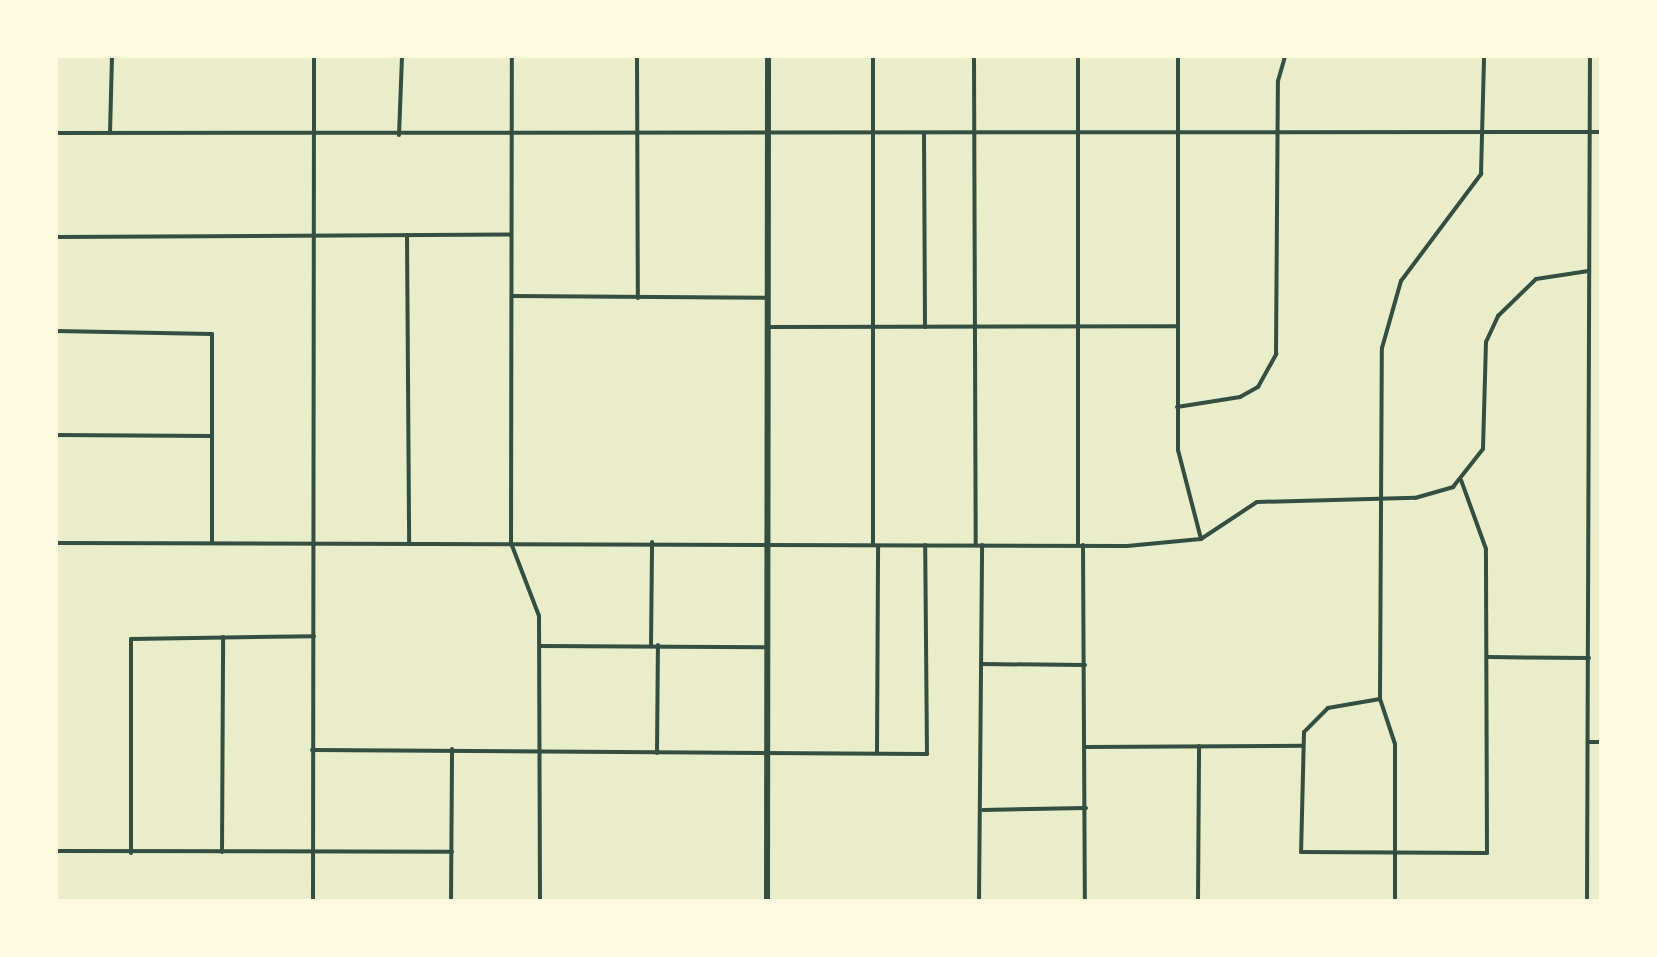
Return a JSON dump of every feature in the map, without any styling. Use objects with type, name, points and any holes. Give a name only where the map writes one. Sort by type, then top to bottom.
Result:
[{"type":"main road","points":[[767,901],[768,56]]},
{"type":"street","points":[[110,133],[112,56]]},
{"type":"street","points":[[313,901],[314,56]]},
{"type":"street","points":[[399,135],[402,56]]},
{"type":"street","points":[[512,56],[511,543],[538,607],[540,901]]},
{"type":"street","points":[[637,56],[638,299]]},
{"type":"street","points":[[873,56],[877,753]]},
{"type":"street","points":[[974,56],[983,810],[979,901]]},
{"type":"street","points":[[1078,56],[1085,901]]},
{"type":"street","points":[[1178,56],[1177,407],[1181,481],[1201,539]]},
{"type":"street","points":[[1177,407],[1227,404],[1270,374],[1278,335],[1278,131],[1285,56]]},
{"type":"street","points":[[1395,901],[1394,727],[1380,699],[1381,497],[1388,316],[1419,250],[1471,196],[1484,131],[1484,56]]},
{"type":"street","points":[[1587,901],[1590,56]]},
{"type":"street","points":[[56,133],[1601,132]]},
{"type":"street","points":[[924,134],[925,327]]},
{"type":"street","points":[[407,235],[409,544]]},
{"type":"street","points":[[56,237],[511,235]]},
{"type":"street","points":[[56,543],[652,542],[875,546],[1081,545],[1201,539],[1257,502],[1435,495],[1461,480],[1483,449],[1486,342],[1498,316],[1536,279],[1588,271]]},
{"type":"street","points":[[512,296],[768,298]]},
{"type":"street","points":[[767,327],[1177,326]]},
{"type":"street","points":[[56,332],[212,334],[212,543]]},
{"type":"street","points":[[56,435],[212,436]]},
{"type":"street","points":[[1380,699],[1328,708],[1312,719],[1302,746],[1301,852],[1487,853],[1486,549],[1461,480]]},
{"type":"street","points":[[651,645],[652,542]]},
{"type":"street","points":[[312,750],[927,754],[925,545]]},
{"type":"street","points":[[131,853],[130,642],[140,636],[314,636]]},
{"type":"street","points":[[222,852],[223,637]]},
{"type":"street","points":[[657,753],[658,645]]},
{"type":"street","points":[[540,646],[767,647]]},
{"type":"street","points":[[1488,657],[1589,658]]},
{"type":"street","points":[[981,664],[1085,665]]},
{"type":"street","points":[[1588,742],[1601,742]]},
{"type":"street","points":[[1198,901],[1199,746]]},
{"type":"street","points":[[1085,747],[1302,746]]},
{"type":"street","points":[[451,901],[452,749]]},
{"type":"street","points":[[983,810],[1086,808]]},
{"type":"street","points":[[56,851],[452,852]]}]
